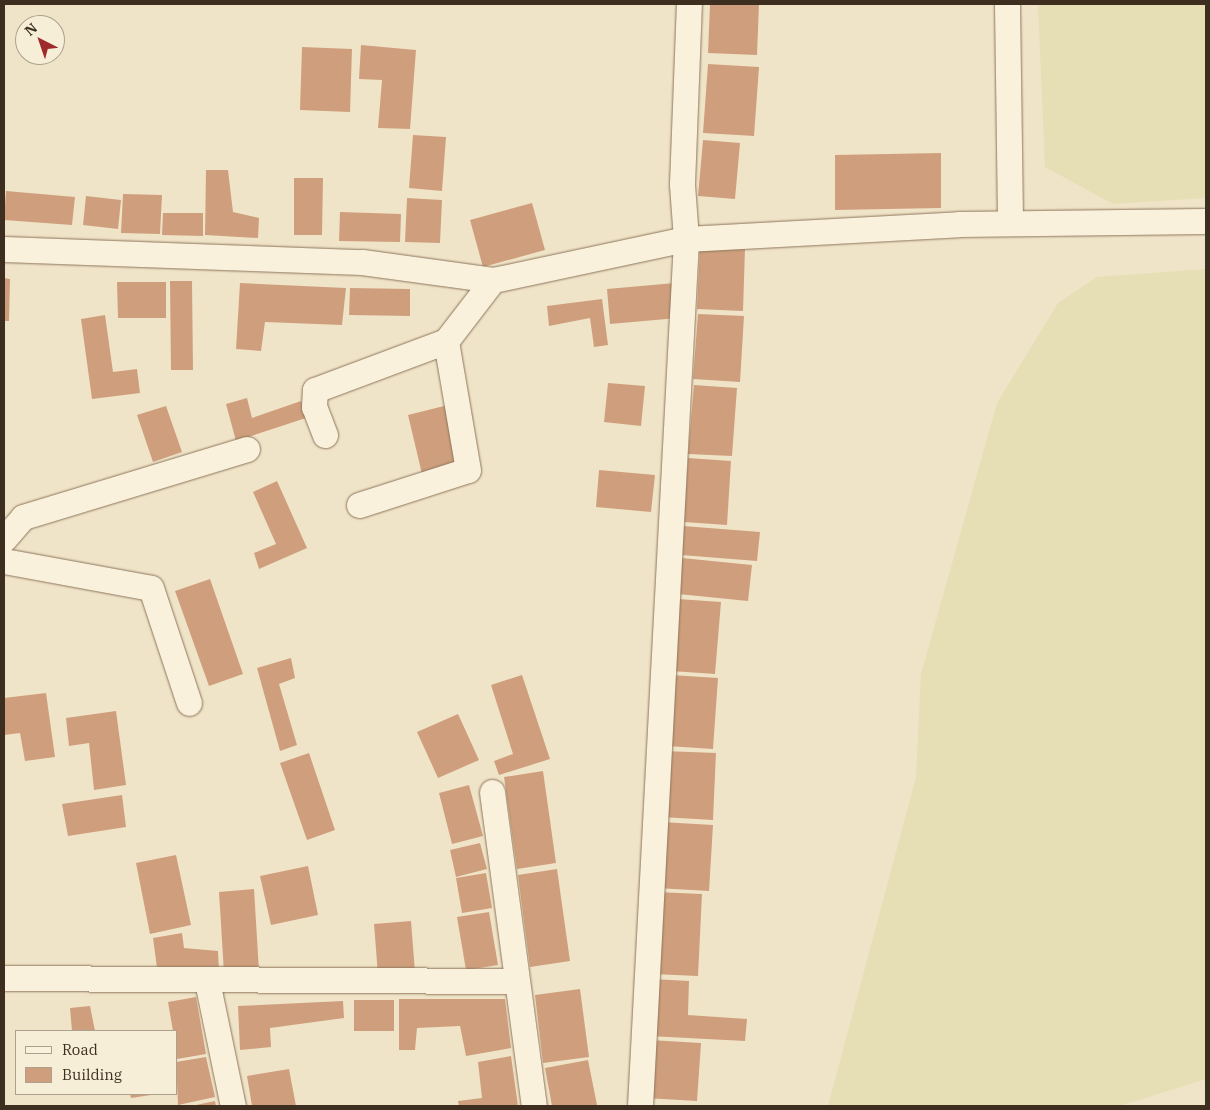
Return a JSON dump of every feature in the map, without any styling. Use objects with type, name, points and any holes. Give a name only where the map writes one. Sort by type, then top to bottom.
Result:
[{"type":"street","points":[[640,1106],[686,239],[682,184],[689,4]]},
{"type":"street","points":[[1007,4],[1010,224]]},
{"type":"street","points":[[4,249],[362,262],[493,280],[686,239],[1010,224],[1206,221]]},
{"type":"street","points":[[325,435],[314,407],[316,390],[446,340],[493,280]]},
{"type":"street","points":[[359,505],[468,470],[446,340]]},
{"type":"street","points":[[4,539],[23,518],[247,449]]},
{"type":"street","points":[[4,561],[151,588],[189,703]]},
{"type":"street","points":[[492,792],[515,982],[534,1106]]},
{"type":"street","points":[[4,978],[515,982]]},
{"type":"street","points":[[207,981],[233,1106]]},
{"type":"shaded area","points":[[1038,4],[1206,4],[1206,198],[1113,204],[1045,167]]},
{"type":"shaded area","points":[[1206,269],[1206,1079],[1120,1106],[828,1106],[916,777],[921,674],[997,403],[1058,303],[1097,277]]},
{"type":"building","points":[[710,4],[759,4],[757,55],[708,53]]},
{"type":"building","points":[[361,45],[416,50],[410,129],[378,128],[382,80],[359,79]]},
{"type":"building","points":[[302,47],[352,49],[350,112],[300,110]]},
{"type":"building","points":[[708,64],[759,67],[754,136],[703,133]]},
{"type":"building","points":[[413,135],[446,137],[442,191],[409,188]]},
{"type":"building","points":[[703,140],[740,143],[735,199],[698,196]]},
{"type":"building","points":[[941,153],[941,208],[835,210],[835,155]]},
{"type":"building","points":[[206,170],[228,170],[233,212],[259,218],[258,238],[205,235]]},
{"type":"building","points":[[294,178],[323,178],[322,235],[294,235]]},
{"type":"building","points":[[6,191],[75,197],[72,225],[4,220]]},
{"type":"building","points":[[123,194],[162,195],[160,234],[121,233]]},
{"type":"building","points":[[86,196],[121,200],[118,229],[83,225]]},
{"type":"building","points":[[407,198],[442,200],[440,243],[405,242]]},
{"type":"building","points":[[532,203],[545,250],[483,267],[470,220]]},
{"type":"building","points":[[340,212],[401,214],[400,242],[339,241]]},
{"type":"building","points":[[163,213],[203,213],[203,236],[162,235]]},
{"type":"building","points":[[700,247],[745,249],[743,311],[697,309]]},
{"type":"building","points":[[4,278],[10,279],[9,321],[4,321]]},
{"type":"building","points":[[170,281],[192,281],[193,370],[171,370]]},
{"type":"building","points":[[117,282],[166,282],[166,318],[118,318]]},
{"type":"building","points":[[240,283],[346,288],[342,325],[265,322],[261,351],[236,349]]},
{"type":"building","points":[[675,283],[678,318],[610,324],[607,289]]},
{"type":"building","points":[[350,288],[410,289],[410,316],[349,315]]},
{"type":"building","points":[[602,299],[608,345],[594,347],[590,318],[549,326],[547,306]]},
{"type":"building","points":[[698,314],[744,316],[740,382],[693,379]]},
{"type":"building","points":[[105,315],[113,372],[137,369],[140,393],[92,399],[81,319]]},
{"type":"building","points":[[608,383],[645,386],[641,426],[604,422]]},
{"type":"building","points":[[694,385],[737,388],[732,456],[688,454]]},
{"type":"building","points":[[247,398],[252,418],[301,401],[306,418],[236,441],[226,404]]},
{"type":"building","points":[[448,405],[463,464],[422,474],[408,415]]},
{"type":"building","points":[[166,406],[182,452],[153,462],[137,415]]},
{"type":"building","points":[[688,458],[731,461],[727,525],[684,522]]},
{"type":"building","points":[[599,470],[655,475],[651,512],[596,507]]},
{"type":"building","points":[[277,481],[307,548],[259,569],[254,553],[276,544],[253,492]]},
{"type":"building","points":[[683,526],[760,532],[757,561],[681,555]]},
{"type":"building","points":[[682,558],[752,565],[748,601],[678,594]]},
{"type":"building","points":[[210,579],[243,674],[209,686],[175,591]]},
{"type":"building","points":[[678,599],[721,602],[715,674],[671,671]]},
{"type":"building","points":[[291,658],[295,678],[279,684],[297,745],[280,751],[257,668]]},
{"type":"building","points":[[522,675],[550,759],[499,775],[494,761],[513,754],[491,685]]},
{"type":"building","points":[[671,675],[718,678],[713,749],[667,746]]},
{"type":"building","points":[[46,693],[55,757],[25,761],[20,733],[4,735],[4,698]]},
{"type":"building","points":[[116,711],[126,785],[94,790],[89,743],[69,746],[66,718]]},
{"type":"building","points":[[458,714],[479,760],[438,778],[417,732]]},
{"type":"building","points":[[664,751],[716,753],[713,820],[661,817]]},
{"type":"building","points":[[309,753],[335,830],[307,840],[280,763]]},
{"type":"building","points":[[543,771],[556,863],[517,869],[504,777]]},
{"type":"building","points":[[469,785],[483,836],[452,844],[439,793]]},
{"type":"building","points":[[122,795],[126,827],[68,836],[62,804]]},
{"type":"building","points":[[661,822],[713,825],[709,891],[656,888]]},
{"type":"building","points":[[480,843],[487,869],[456,877],[450,850]]},
{"type":"building","points":[[176,855],[191,925],[150,934],[136,863]]},
{"type":"building","points":[[308,866],[318,915],[271,925],[260,876]]},
{"type":"building","points":[[557,869],[570,961],[530,967],[518,875]]},
{"type":"building","points":[[486,873],[492,908],[462,913],[456,878]]},
{"type":"building","points":[[254,889],[259,971],[224,973],[219,892]]},
{"type":"building","points":[[656,892],[702,894],[698,976],[652,974]]},
{"type":"building","points":[[489,912],[498,965],[466,970],[457,917]]},
{"type":"building","points":[[411,921],[415,972],[378,975],[374,924]]},
{"type":"building","points":[[182,933],[184,948],[218,951],[219,972],[157,968],[153,938]]},
{"type":"building","points":[[652,979],[689,981],[688,1015],[747,1019],[745,1041],[649,1036]]},
{"type":"building","points":[[580,989],[589,1057],[543,1063],[535,995]]},
{"type":"building","points":[[196,997],[206,1054],[178,1059],[178,1030],[173,1030],[168,1002]]},
{"type":"building","points":[[399,999],[505,999],[511,1048],[466,1056],[460,1026],[417,1028],[415,1050],[399,1050]]},
{"type":"building","points":[[354,1000],[394,1000],[394,1031],[354,1031]]},
{"type":"building","points":[[343,1001],[344,1018],[270,1028],[271,1047],[240,1050],[238,1006]]},
{"type":"building","points":[[90,1006],[95,1030],[72,1030],[70,1008]]},
{"type":"building","points":[[650,1040],[701,1043],[697,1101],[645,1098]]},
{"type":"building","points":[[511,1056],[518,1106],[459,1106],[458,1101],[482,1098],[478,1062]]},
{"type":"building","points":[[206,1057],[215,1097],[178,1105],[178,1062]]},
{"type":"building","points":[[588,1060],[597,1105],[552,1106],[545,1068]]},
{"type":"building","points":[[289,1069],[296,1106],[252,1106],[247,1076]]},
{"type":"building","points":[[130,1095],[151,1095],[131,1098]]},
{"type":"building","points":[[215,1101],[216,1106],[196,1106],[196,1105]]}]
